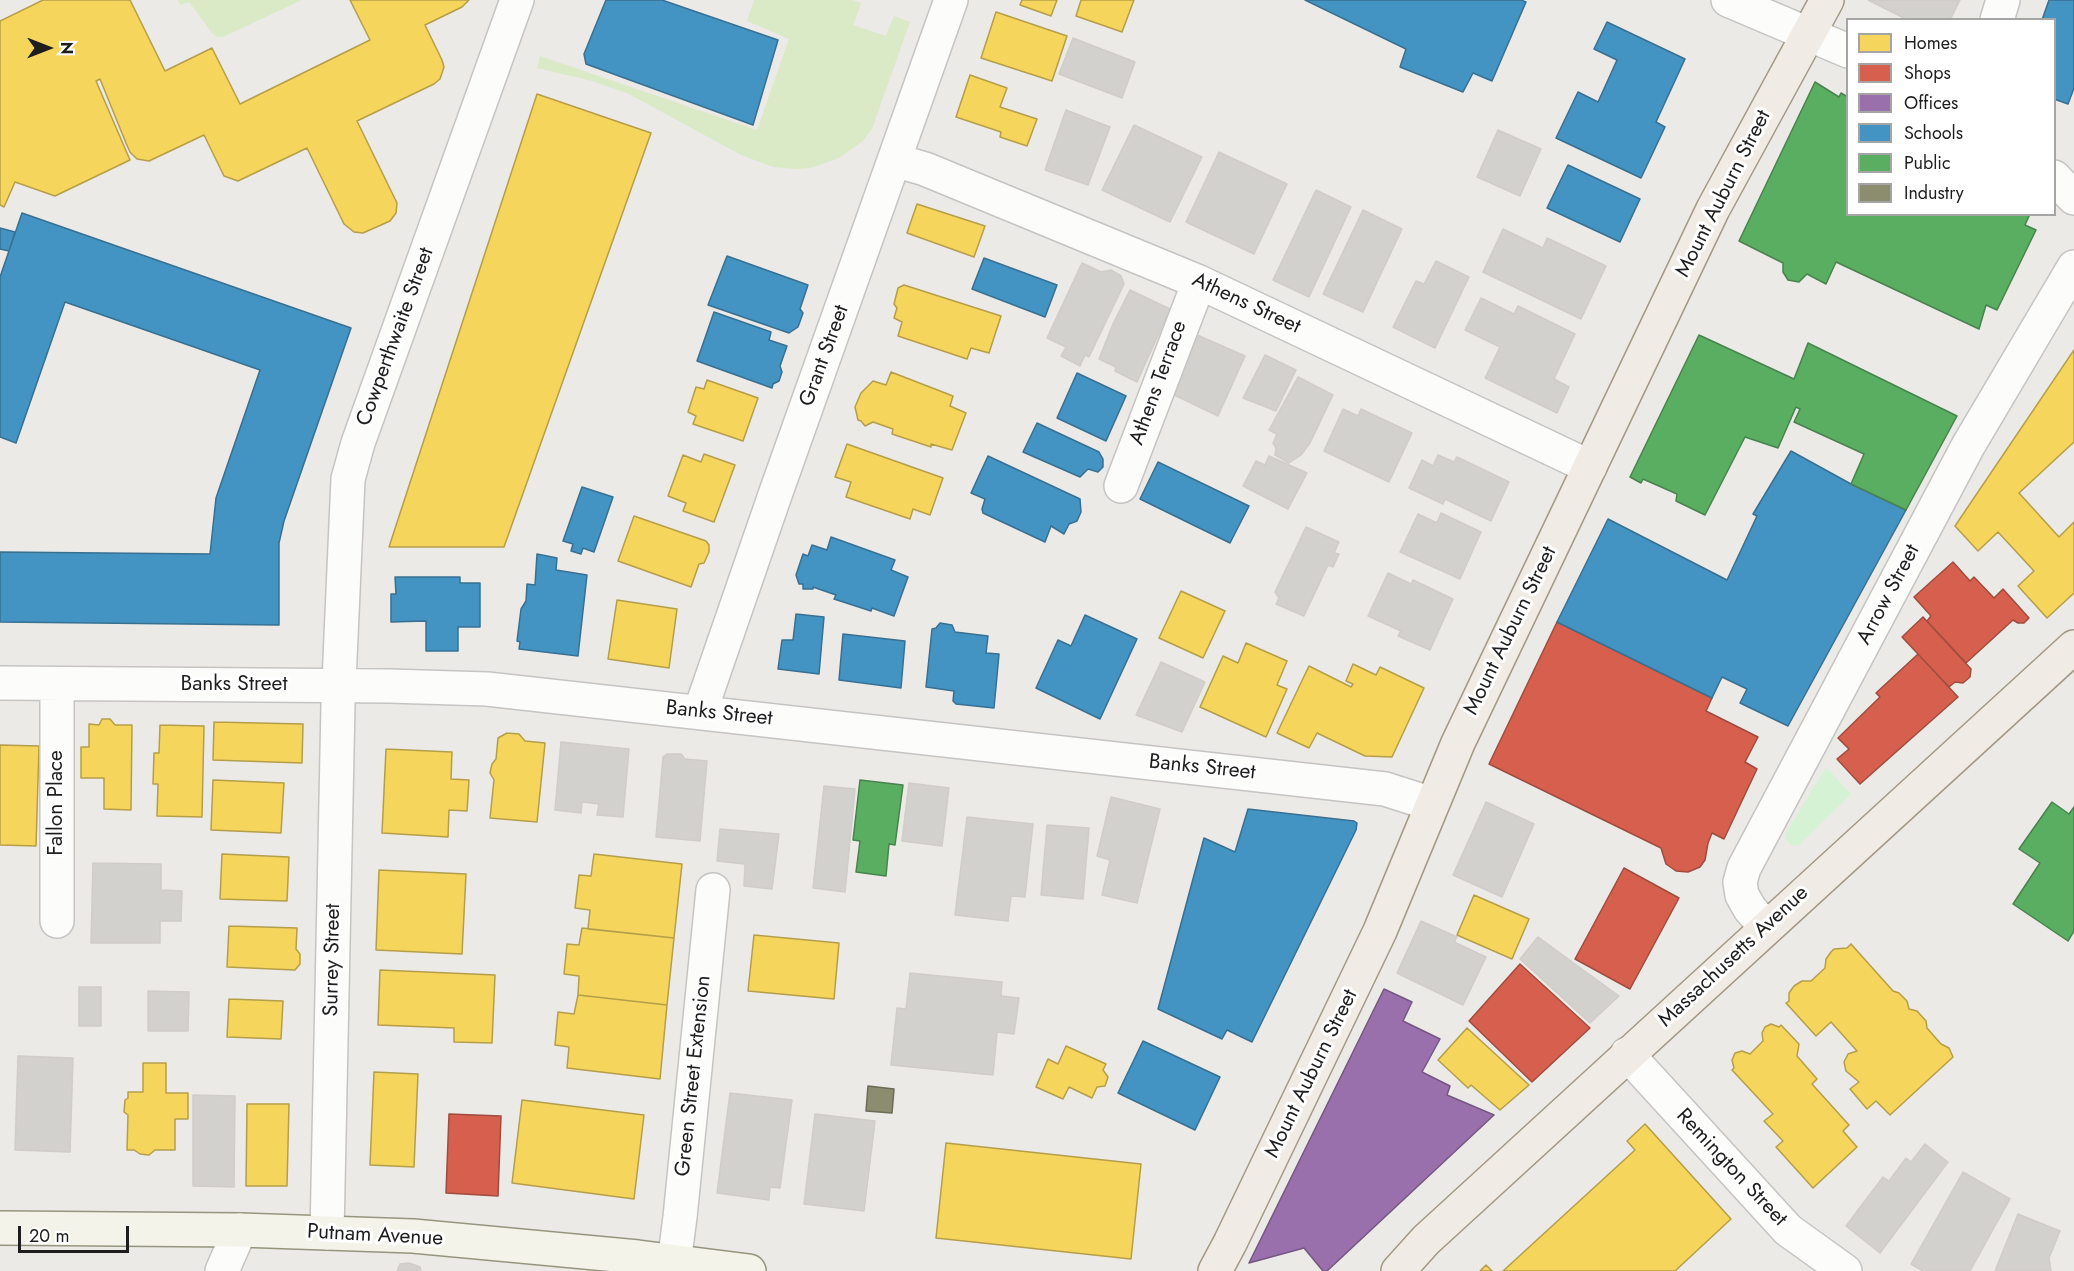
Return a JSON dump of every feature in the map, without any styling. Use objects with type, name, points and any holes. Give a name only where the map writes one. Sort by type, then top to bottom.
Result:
[{"type":"main road","name":"Mount Auburn Street","points":[[1215,1271],[1386,918],[1458,742],[1728,179],[1827,0]]},
{"type":"main road","name":"Massachusetts Avenue","points":[[1398,1271],[1426,1240],[1627,1054],[2074,647]]},
{"type":"main road","name":"Putnam Avenue","points":[[0,1228],[240,1230],[413,1236],[674,1266],[749,1271]]},
{"type":"main road","points":[[1384,1271],[1426,1240]]},
{"type":"street","name":"Cowperthwaite Street","points":[[339,686],[347,492],[351,465],[517,0]]},
{"type":"street","name":"Grant Street","points":[[700,712],[951,0]]},
{"type":"street","points":[[1728,0],[1846,50]]},
{"type":"street","points":[[1997,18],[2003,0]]},
{"type":"street","name":"Athens Street","points":[[894,160],[925,169],[1199,282],[1590,467]]},
{"type":"street","points":[[2056,178],[2074,198]]},
{"type":"street","name":"Arrow Street","points":[[1766,927],[1750,909],[1742,895],[1740,882],[1744,868],[1968,446],[2074,267]]},
{"type":"street","name":"Athens Terrace","points":[[1121,486],[1199,282]]},
{"type":"street","name":"Banks Street","points":[[0,683],[487,689],[1385,789],[1432,804]]},
{"type":"street","name":"Fallon Place","points":[[57,684],[57,921]]},
{"type":"street","name":"Surrey Street","points":[[327,1233],[339,686]]},
{"type":"street","name":"Green Street Extension","points":[[674,1266],[713,890]]},
{"type":"street","name":"Remington Street","points":[[1627,1054],[1788,1230],[1845,1271]]},
{"type":"street","points":[[222,1271],[240,1230]]},
{"type":"green space","points":[[178,0],[302,0],[223,37],[217,37],[189,2],[180,5]]},
{"type":"green space","points":[[754,0],[852,0],[861,3],[853,25],[886,36],[894,16],[910,22],[872,129],[863,141],[839,158],[811,168],[773,167],[741,155],[629,94],[592,81],[537,68],[540,56],[757,130],[789,39],[747,21]]},
{"type":"green space","points":[[1826,767],[1851,794],[1798,846],[1791,845],[1786,839],[1786,833]]},
{"type":"building: Homes","points":[[43,0],[130,0],[165,71],[212,48],[240,104],[370,40],[350,0],[469,0],[462,7],[425,25],[444,67],[440,79],[357,121],[397,203],[396,213],[390,221],[363,233],[354,232],[344,224],[307,148],[238,181],[224,176],[204,135],[149,161],[137,159],[130,152],[100,79],[96,81],[130,160],[55,196],[15,182],[4,207],[0,205],[0,21]]},
{"type":"building: Homes","points":[[1022,0],[1057,0],[1051,16],[1020,5]]},
{"type":"building: Homes","points":[[1081,0],[1134,0],[1122,32],[1076,16]]},
{"type":"building: Homes","points":[[996,12],[1067,36],[1052,81],[981,58]]},
{"type":"building: Homes","points":[[970,75],[1007,88],[1000,107],[1037,119],[1027,146],[1000,137],[1001,132],[956,117]]},
{"type":"building: Homes","points":[[537,94],[651,133],[504,547],[389,547]]},
{"type":"building: Homes","points":[[917,204],[985,226],[974,257],[907,233]]},
{"type":"building: Homes","points":[[904,285],[1001,316],[989,353],[971,348],[967,359],[898,336],[902,322],[894,318],[897,308],[894,304],[898,288]]},
{"type":"building: Homes","points":[[2074,350],[2074,442],[2019,493],[2059,537],[2074,522],[2074,593],[2047,618],[2018,586],[2034,571],[1998,532],[1978,551],[1955,526]]},
{"type":"building: Homes","points":[[891,372],[953,396],[950,406],[966,413],[952,450],[931,444],[931,447],[892,434],[893,429],[873,422],[865,426],[858,420],[855,407],[861,393],[873,381],[886,385]]},
{"type":"building: Homes","points":[[707,380],[758,398],[743,441],[693,424],[696,416],[688,412],[696,387],[704,389]]},
{"type":"building: Homes","points":[[847,444],[943,478],[930,515],[913,509],[910,519],[846,497],[851,482],[835,477]]},
{"type":"building: Homes","points":[[704,454],[735,465],[714,522],[683,511],[686,503],[668,496],[683,455],[701,462]]},
{"type":"building: Homes","points":[[634,516],[706,541],[709,545],[709,552],[704,563],[699,564],[691,587],[618,561]]},
{"type":"building: Homes","points":[[1181,591],[1225,611],[1203,658],[1159,638]]},
{"type":"building: Homes","points":[[617,600],[677,609],[669,668],[608,659]]},
{"type":"building: Homes","points":[[1246,643],[1287,661],[1277,685],[1287,689],[1266,737],[1200,707],[1223,656],[1238,663]]},
{"type":"building: Homes","points":[[1353,664],[1376,675],[1380,667],[1424,688],[1392,757],[1365,756],[1317,733],[1309,748],[1277,733],[1309,666],[1351,687],[1353,684],[1346,681]]},
{"type":"building: Homes","points":[[102,719],[110,719],[115,725],[132,725],[131,810],[104,809],[104,778],[81,778],[81,747],[89,747],[89,724],[99,725]]},
{"type":"building: Homes","points":[[214,722],[303,724],[302,763],[213,760]]},
{"type":"building: Homes","points":[[160,725],[204,726],[202,817],[157,816],[158,784],[153,784],[154,753],[159,753]]},
{"type":"building: Homes","points":[[507,733],[519,734],[525,741],[545,743],[537,822],[490,818],[494,780],[490,773],[496,759],[498,738]]},
{"type":"building: Homes","points":[[0,745],[39,746],[36,846],[0,845]]},
{"type":"building: Homes","points":[[386,749],[452,752],[451,779],[469,780],[467,811],[449,810],[448,837],[382,833]]},
{"type":"building: Homes","points":[[213,780],[284,783],[281,833],[211,830]]},
{"type":"building: Homes","points":[[222,854],[289,857],[287,901],[220,899]]},
{"type":"building: Homes","points":[[594,854],[682,864],[674,938],[588,929],[590,910],[575,908],[579,875],[591,876]]},
{"type":"building: Homes","points":[[379,870],[466,874],[462,954],[376,950]]},
{"type":"building: Homes","points":[[1474,895],[1529,919],[1512,959],[1457,935]]},
{"type":"building: Homes","points":[[229,926],[297,928],[296,949],[300,954],[300,964],[295,970],[227,967]]},
{"type":"building: Homes","points":[[582,928],[674,938],[667,1005],[578,995],[579,976],[564,974],[567,944],[579,945]]},
{"type":"building: Homes","points":[[754,935],[839,943],[834,999],[748,991]]},
{"type":"building: Homes","points":[[1851,944],[1893,991],[1899,993],[1907,1001],[1909,1009],[1917,1011],[1926,1021],[1927,1028],[1941,1044],[1949,1048],[1953,1057],[1890,1115],[1876,1101],[1867,1109],[1850,1089],[1859,1082],[1846,1071],[1844,1062],[1848,1054],[1857,1051],[1831,1022],[1816,1036],[1786,1003],[1789,1001],[1789,993],[1794,986],[1802,981],[1811,981],[1825,968],[1826,959],[1834,949],[1847,948]]},
{"type":"building: Homes","points":[[380,970],[495,975],[492,1043],[454,1042],[454,1028],[378,1025]]},
{"type":"building: Homes","points":[[578,995],[667,1005],[660,1079],[567,1068],[569,1047],[555,1045],[558,1012],[574,1014]]},
{"type":"building: Homes","points":[[229,999],[283,1001],[281,1039],[227,1037]]},
{"type":"building: Homes","points":[[1771,1024],[1779,1027],[1781,1025],[1799,1044],[1797,1056],[1817,1079],[1812,1084],[1849,1125],[1843,1131],[1857,1147],[1813,1188],[1776,1147],[1783,1141],[1764,1121],[1773,1114],[1732,1070],[1735,1053],[1742,1051],[1750,1054],[1763,1041],[1762,1033],[1765,1027]]},
{"type":"building: Homes","points":[[1467,1028],[1529,1085],[1500,1110],[1471,1085],[1468,1088],[1438,1060]]},
{"type":"building: Homes","points":[[1066,1046],[1106,1064],[1103,1070],[1108,1077],[1105,1086],[1097,1087],[1092,1098],[1069,1087],[1063,1099],[1036,1087],[1048,1059],[1058,1064]]},
{"type":"building: Homes","points":[[143,1063],[166,1063],[166,1093],[188,1093],[188,1119],[175,1119],[175,1150],[155,1150],[149,1155],[127,1150],[128,1115],[124,1112],[125,1100],[128,1098],[128,1092],[143,1092]]},
{"type":"building: Homes","points":[[374,1072],[418,1074],[414,1167],[370,1165]]},
{"type":"building: Homes","points":[[522,1100],[644,1115],[634,1199],[512,1183]]},
{"type":"building: Homes","points":[[247,1104],[289,1104],[287,1186],[246,1186]]},
{"type":"building: Homes","points":[[1645,1124],[1731,1219],[1675,1271],[1503,1271],[1635,1150],[1627,1141]]},
{"type":"building: Homes","points":[[946,1143],[1141,1164],[1131,1259],[936,1238]]},
{"type":"building: Homes","points":[[1486,1265],[1492,1271],[1480,1271]]},
{"type":"building: Shops","points":[[1953,562],[1970,581],[1974,577],[1994,598],[2003,589],[2029,618],[2024,623],[2013,620],[1966,663],[1927,621],[1931,616],[1914,597]]},
{"type":"building: Shops","points":[[1923,617],[1971,669],[1970,677],[1963,683],[1955,682],[1949,687],[1902,637]]},
{"type":"building: Shops","points":[[1557,622],[1712,698],[1706,711],[1758,737],[1745,762],[1757,769],[1724,839],[1712,833],[1705,860],[1700,867],[1688,872],[1676,871],[1666,864],[1661,848],[1489,764]]},
{"type":"building: Shops","points":[[1918,654],[1958,697],[1860,784],[1837,759],[1849,749],[1838,738],[1880,697],[1876,693]]},
{"type":"building: Shops","points":[[1624,868],[1679,898],[1630,989],[1575,959]]},
{"type":"building: Shops","points":[[1520,964],[1590,1028],[1532,1082],[1469,1021]]},
{"type":"building: Shops","points":[[449,1114],[501,1116],[498,1196],[446,1193]]},
{"type":"building: Offices","points":[[1384,989],[1412,1002],[1403,1021],[1440,1039],[1422,1072],[1450,1086],[1447,1095],[1494,1115],[1327,1271],[1323,1271],[1304,1248],[1249,1263]]},
{"type":"building: Schools","points":[[606,0],[662,0],[778,40],[753,125],[586,64],[584,54]]},
{"type":"building: Schools","points":[[1305,0],[1521,0],[1526,2],[1492,81],[1473,73],[1463,92],[1400,67],[1406,49]]},
{"type":"building: Schools","points":[[2049,0],[2074,0],[2074,88],[2068,104],[2056,100],[2056,18],[2043,18]]},
{"type":"building: Schools","points":[[1607,22],[1685,59],[1656,122],[1665,127],[1641,178],[1556,138],[1578,92],[1598,102],[1617,60],[1594,49]]},
{"type":"building: Schools","points":[[1568,165],[1640,199],[1620,242],[1547,208]]},
{"type":"building: Schools","points":[[22,213],[351,328],[284,521],[279,543],[279,625],[0,622],[0,552],[210,554],[216,498],[260,370],[65,302],[16,443],[0,437],[0,277]]},
{"type":"building: Schools","points":[[0,228],[15,232],[9,251],[0,249]]},
{"type":"building: Schools","points":[[727,256],[808,285],[800,309],[803,313],[798,327],[789,333],[708,305]]},
{"type":"building: Schools","points":[[984,258],[1057,285],[1045,317],[972,289]]},
{"type":"building: Schools","points":[[714,312],[771,332],[769,340],[787,346],[780,366],[782,372],[779,381],[773,384],[772,388],[697,361]]},
{"type":"building: Schools","points":[[1077,373],[1126,396],[1106,441],[1057,418]]},
{"type":"building: Schools","points":[[1037,423],[1099,452],[1103,459],[1103,467],[1098,472],[1088,469],[1080,477],[1023,452]]},
{"type":"building: Schools","points":[[1791,451],[1851,484],[1906,510],[1788,726],[1740,703],[1747,689],[1722,677],[1712,698],[1557,622],[1608,519],[1727,580],[1757,516],[1753,514]]},
{"type":"building: Schools","points":[[988,456],[1080,499],[1081,512],[1077,521],[1069,524],[1064,534],[1051,526],[1045,542],[983,513],[985,499],[971,493]]},
{"type":"building: Schools","points":[[1158,462],[1249,506],[1230,543],[1140,499]]},
{"type":"building: Schools","points":[[582,487],[613,497],[594,552],[583,548],[581,554],[571,551],[573,544],[563,541]]},
{"type":"building: Schools","points":[[831,537],[895,560],[891,570],[908,577],[894,616],[834,599],[836,595],[813,587],[813,589],[803,589],[803,584],[799,584],[796,575],[803,554],[808,556],[812,545],[827,550]]},
{"type":"building: Schools","points":[[537,554],[557,558],[556,570],[587,575],[578,656],[519,649],[520,642],[517,641],[521,609],[526,601],[527,584],[535,585]]},
{"type":"building: Schools","points":[[395,577],[460,577],[460,583],[480,583],[480,627],[458,627],[458,651],[426,651],[426,621],[391,622],[391,594],[396,594]]},
{"type":"building: Schools","points":[[796,614],[824,617],[819,674],[778,669],[782,640],[793,640]]},
{"type":"building: Schools","points":[[1085,615],[1137,639],[1100,719],[1036,688],[1058,640],[1071,646]]},
{"type":"building: Schools","points":[[940,623],[952,625],[955,632],[988,636],[986,653],[999,654],[994,708],[956,704],[953,701],[954,691],[926,687],[932,629]]},
{"type":"building: Schools","points":[[843,634],[905,641],[901,688],[839,680]]},
{"type":"building: Schools","points":[[1248,809],[1357,823],[1356,830],[1252,1042],[1227,1030],[1222,1039],[1158,1009],[1204,838],[1235,852]]},
{"type":"building: Schools","points":[[1143,1041],[1220,1077],[1195,1130],[1118,1093]]},
{"type":"building: Public","points":[[1815,82],[1839,97],[1841,93],[1846,96],[1846,216],[2029,216],[2025,225],[2036,230],[1997,310],[1986,305],[1979,329],[1836,262],[1826,284],[1807,274],[1799,282],[1788,280],[1783,272],[1783,263],[1739,241]]},
{"type":"building: Public","points":[[1699,335],[1794,379],[1808,343],[1957,416],[1906,510],[1851,484],[1864,454],[1794,422],[1800,409],[1796,407],[1778,448],[1745,437],[1705,515],[1676,501],[1677,494],[1643,479],[1641,483],[1630,477]]},
{"type":"building: Public","points":[[860,780],[903,785],[895,845],[889,844],[886,876],[856,872],[860,841],[853,840]]},
{"type":"building: Public","points":[[2052,802],[2069,814],[2074,807],[2074,931],[2068,941],[2013,904],[2040,863],[2019,849]]},
{"type":"building: Industry","points":[[868,1086],[894,1089],[892,1113],[866,1111]]},
{"type":"building: Other","points":[[1868,0],[1960,0],[1951,18],[1904,18]]},
{"type":"building: Other","points":[[1073,38],[1135,62],[1122,98],[1059,74]]},
{"type":"building: Other","points":[[1066,110],[1110,127],[1088,185],[1045,170]]},
{"type":"building: Other","points":[[1134,125],[1202,157],[1170,222],[1102,190]]},
{"type":"building: Other","points":[[1498,130],[1541,149],[1520,196],[1477,177]]},
{"type":"building: Other","points":[[1219,152],[1287,184],[1254,254],[1186,222]]},
{"type":"building: Other","points":[[1316,190],[1351,207],[1309,297],[1273,280]]},
{"type":"building: Other","points":[[1363,210],[1402,229],[1363,312],[1323,294]]},
{"type":"building: Other","points":[[1503,229],[1543,248],[1547,238],[1606,266],[1581,319],[1483,272]]},
{"type":"building: Other","points":[[1436,261],[1469,277],[1435,348],[1393,327],[1416,281],[1424,284]]},
{"type":"building: Other","points":[[1082,263],[1101,272],[1111,270],[1121,276],[1124,284],[1089,357],[1085,355],[1080,366],[1061,356],[1066,347],[1047,338]]},
{"type":"building: Other","points":[[1130,290],[1170,309],[1137,382],[1115,371],[1116,367],[1099,359]]},
{"type":"building: Other","points":[[1481,298],[1514,314],[1518,306],[1575,334],[1554,379],[1569,387],[1557,413],[1485,378],[1500,347],[1465,330]]},
{"type":"building: Other","points":[[1195,334],[1245,356],[1218,416],[1168,392]]},
{"type":"building: Other","points":[[1265,355],[1296,370],[1276,411],[1243,398]]},
{"type":"building: Other","points":[[1298,377],[1333,395],[1310,443],[1301,455],[1289,463],[1275,455],[1276,448],[1273,443],[1277,434],[1269,430]]},
{"type":"building: Other","points":[[1343,409],[1358,416],[1361,409],[1412,433],[1389,482],[1324,451]]},
{"type":"building: Other","points":[[1438,455],[1454,462],[1457,457],[1509,482],[1491,521],[1445,499],[1443,504],[1409,488],[1422,460],[1433,466]]},
{"type":"building: Other","points":[[1269,456],[1307,473],[1288,509],[1243,486],[1256,461],[1265,465]]},
{"type":"building: Other","points":[[1441,513],[1481,532],[1460,579],[1400,552],[1418,514],[1437,523]]},
{"type":"building: Other","points":[[1306,527],[1339,542],[1334,553],[1339,554],[1333,567],[1328,565],[1304,616],[1276,604],[1279,598],[1275,592]]},
{"type":"building: Other","points":[[1388,573],[1411,584],[1413,580],[1453,599],[1430,650],[1398,636],[1401,631],[1368,616]]},
{"type":"building: Other","points":[[1161,662],[1205,682],[1182,732],[1136,715]]},
{"type":"building: Other","points":[[561,742],[629,749],[623,817],[597,815],[599,804],[582,802],[581,813],[555,810]]},
{"type":"building: Other","points":[[667,754],[681,754],[685,759],[707,761],[700,841],[656,837],[663,757]]},
{"type":"building: Other","points":[[909,783],[949,788],[942,846],[902,841]]},
{"type":"building: Other","points":[[824,786],[855,789],[845,892],[813,888]]},
{"type":"building: Other","points":[[1111,797],[1160,809],[1137,903],[1102,895],[1110,860],[1097,856]]},
{"type":"building: Other","points":[[1486,802],[1534,824],[1502,897],[1453,875]]},
{"type":"building: Other","points":[[967,817],[1033,824],[1025,897],[1011,896],[1008,921],[955,915]]},
{"type":"building: Other","points":[[1047,825],[1089,828],[1083,899],[1041,895]]},
{"type":"building: Other","points":[[720,829],[779,834],[772,889],[744,886],[745,864],[717,861]]},
{"type":"building: Other","points":[[93,863],[161,864],[161,890],[182,891],[181,921],[160,921],[160,943],[91,943]]},
{"type":"building: Other","points":[[1421,921],[1457,937],[1454,942],[1486,957],[1463,1005],[1397,973]]},
{"type":"building: Other","points":[[1538,937],[1619,996],[1590,1023],[1520,959]]},
{"type":"building: Other","points":[[910,973],[1002,982],[1001,996],[1019,998],[1014,1034],[997,1032],[993,1075],[891,1065],[897,1008],[906,1009]]},
{"type":"building: Other","points":[[79,987],[101,987],[101,1026],[79,1026]]},
{"type":"building: Other","points":[[148,991],[189,992],[188,1031],[148,1031]]},
{"type":"building: Other","points":[[18,1056],[73,1058],[70,1152],[15,1150]]},
{"type":"building: Other","points":[[730,1093],[792,1100],[780,1188],[770,1187],[769,1200],[717,1193]]},
{"type":"building: Other","points":[[193,1095],[235,1096],[234,1187],[193,1186]]},
{"type":"building: Other","points":[[815,1114],[875,1121],[864,1211],[804,1204]]},
{"type":"building: Other","points":[[1925,1144],[1948,1162],[1880,1253],[1846,1226],[1883,1177],[1889,1181],[1906,1158],[1911,1162]]},
{"type":"building: Other","points":[[1963,1172],[2010,1199],[1970,1271],[1923,1271],[1911,1264]]},
{"type":"building: Other","points":[[2018,1214],[2060,1231],[2049,1258],[2051,1271],[1995,1271]]},
{"type":"building: Other","points":[[409,1263],[420,1267],[421,1271],[397,1271],[400,1264]]}]
